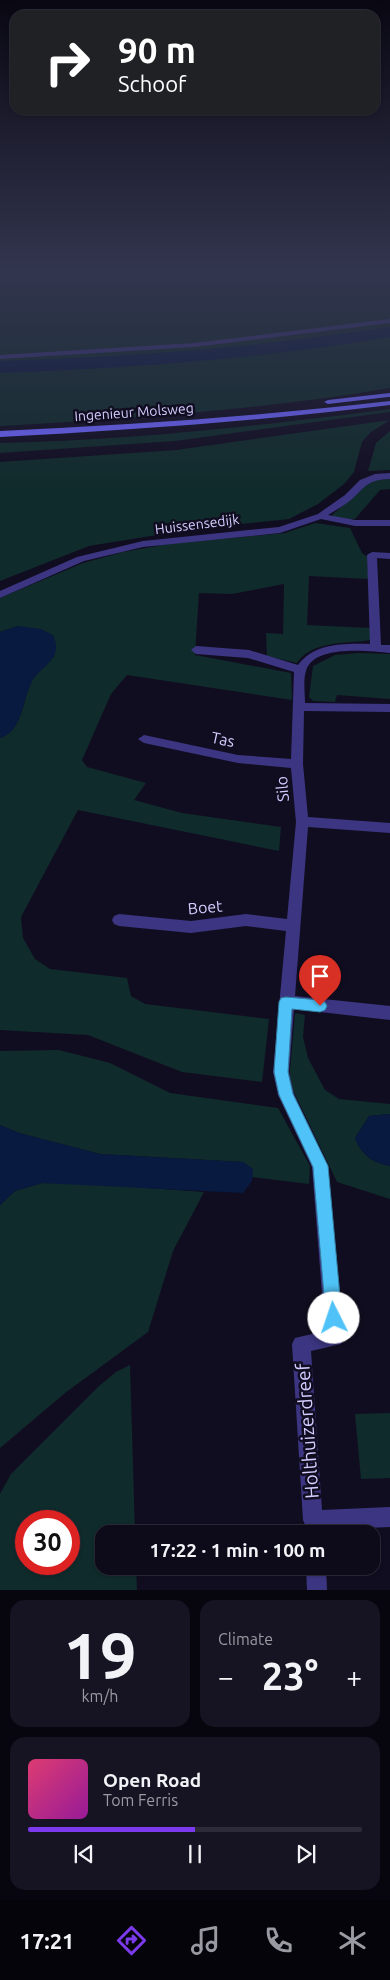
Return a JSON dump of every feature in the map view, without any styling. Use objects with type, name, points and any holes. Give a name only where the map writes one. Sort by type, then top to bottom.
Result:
[{"type":"main road","points":[[364,397],[390,391]]},
{"type":"main road","name":"Ingenieur Molsweg","points":[[270,414],[291,408],[390,395]]},
{"type":"main road","name":"Ingenieur Molsweg","points":[[0,434],[100,429],[270,414],[298,414],[390,404]]},
{"type":"street","points":[[0,357],[209,343]]},
{"type":"street","name":"Huissensedijk","points":[[0,595],[81,559],[143,544],[280,530],[321,516],[348,497],[363,482],[390,476]]},
{"type":"street","points":[[321,516],[337,522],[358,524],[390,522]]},
{"type":"street","points":[[376,648],[372,555],[390,556]]},
{"type":"street","points":[[196,650],[249,654],[300,670],[303,664],[315,655],[333,649],[350,647],[390,649]]},
{"type":"street","name":"Silo","points":[[286,1002],[302,822],[297,764],[300,670]]},
{"type":"street","points":[[298,707],[390,708]]},
{"type":"street","name":"Tas","points":[[144,739],[238,758],[297,764]]},
{"type":"street","points":[[302,822],[390,828]]},
{"type":"street","name":"Boet","points":[[119,920],[191,927],[246,920],[293,926]]},
{"type":"street","points":[[286,1002],[390,1013]]},
{"type":"street","name":"Holthuizerdreef","points":[[286,1002],[281,1072],[286,1095],[320,1166],[335,1338],[301,1344],[313,1525]]},
{"type":"street","name":"Holthuizerdreef","points":[[328,1525],[390,1517]]},
{"type":"street","points":[[316,1575],[317,1590]]},
{"type":"green space","points":[[0,343],[390,343],[390,388],[342,396],[196,413],[0,426]]},
{"type":"green space","points":[[390,409],[390,412],[175,441],[0,453],[0,443],[98,439],[195,431]]},
{"type":"green space","points":[[390,420],[371,432],[362,442],[354,472],[344,484],[318,504],[289,519],[188,530],[89,546],[0,581],[0,462],[176,450]]},
{"type":"green space","points":[[390,431],[390,470],[368,471],[376,443]]},
{"type":"green space","points":[[390,479],[390,489],[380,490],[355,519],[336,519],[332,515],[358,493],[367,481]]},
{"type":"green space","points":[[315,523],[350,528],[362,553],[369,558],[367,562],[369,579],[309,576],[307,625],[371,628],[370,640],[331,644],[321,647],[312,650],[297,663],[267,656],[266,633],[283,634],[284,584],[232,594],[199,593],[195,655],[291,673],[292,700],[127,675],[111,694],[82,760],[87,767],[146,783],[134,800],[182,813],[281,827],[279,851],[78,810],[21,917],[23,938],[35,959],[50,969],[127,978],[131,996],[145,1004],[269,1019],[262,1082],[182,1072],[88,1035],[0,1030],[0,738],[14,728],[33,679],[54,656],[18,626],[0,632],[0,598],[83,563],[123,552],[168,544],[285,533]]},
{"type":"green space","points":[[359,653],[390,654],[390,699],[337,695],[335,702],[313,701],[309,697],[313,666],[335,655]]},
{"type":"green space","points":[[295,1013],[305,1015],[303,1037],[308,1058],[325,1090],[339,1099],[390,1104],[390,1114],[369,1116],[355,1138],[360,1149],[368,1157],[378,1163],[390,1166],[390,1199],[337,1182],[289,1082]]},
{"type":"green space","points":[[59,1050],[110,1063],[170,1093],[278,1108],[310,1166],[309,1184],[252,1177],[253,1169],[243,1162],[100,1154],[19,1133],[0,1125],[0,1051]]},
{"type":"green space","points":[[42,1183],[93,1184],[204,1192],[173,1251],[148,1332],[65,1393],[0,1448],[0,1205],[15,1191]]},
{"type":"green space","points":[[130,1365],[135,1525],[95,1525],[95,1575],[136,1575],[137,1590],[0,1590],[0,1494],[11,1474],[98,1387],[116,1372]]},
{"type":"green space","points":[[390,1413],[390,1478],[361,1479],[355,1414]]},
{"type":"water","points":[[262,343],[353,343],[244,357],[147,365],[0,373],[0,361],[98,357]]},
{"type":"water","points":[[18,626],[41,629],[53,635],[56,651],[51,660],[34,678],[14,728],[0,738],[0,632]]},
{"type":"water","points":[[390,1114],[390,1166],[378,1163],[368,1157],[360,1149],[355,1138],[369,1116]]},
{"type":"water","points":[[0,1125],[19,1133],[100,1154],[243,1162],[253,1169],[252,1181],[243,1193],[42,1183],[15,1191],[0,1205]]},
{"type":"route","points":[[320,1006],[286,1002],[281,1072],[286,1095],[320,1166],[334,1318]]}]
